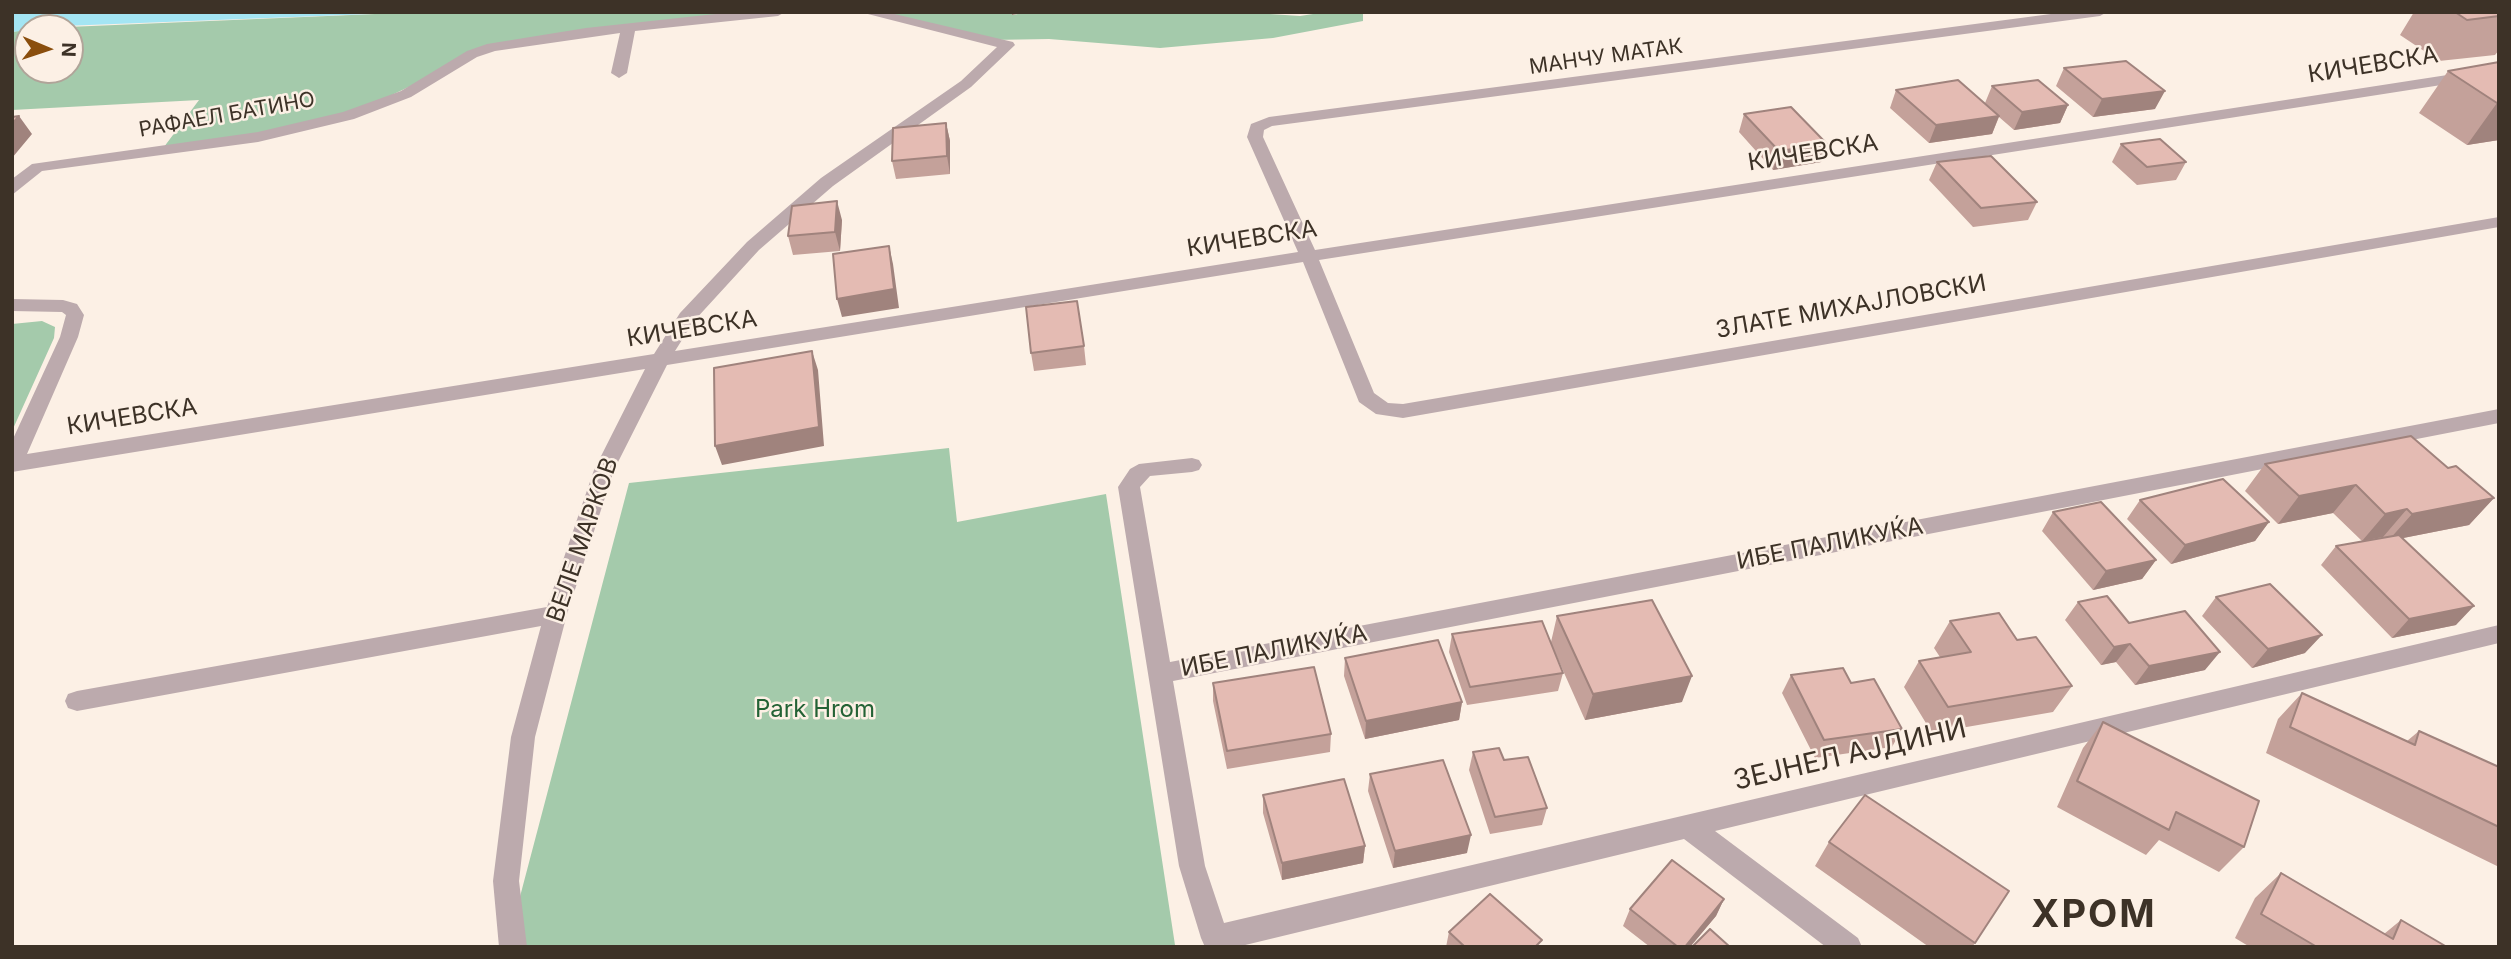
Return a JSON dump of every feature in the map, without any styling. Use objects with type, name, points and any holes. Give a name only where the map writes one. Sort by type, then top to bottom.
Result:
[{"type":"street","name":"РАФАЕЛ БАТИНО","points":[[12,190],[24,174],[37,167],[258,137],[348,116],[407,94],[472,54],[492,47],[628,28],[778,12]]},
{"type":"street","name":"ВЕЛЕ МАРКОВ","points":[[513,947],[506,881],[523,737],[556,614],[604,470],[659,361],[687,317],[753,246],[827,182],[966,84],[1008,45],[867,12]]},
{"type":"street","name":"МАНЧУ МАТАК","points":[[1309,256],[1255,137],[1257,127],[1269,122],[2100,12]]},
{"type":"street","points":[[619,73],[628,28]]},
{"type":"street","name":"КИЧЕВСКА","points":[[13,464],[1309,256],[2499,71]]},
{"type":"street","name":"ЗЛАТЕ МИХАЈЛОВСКИ","points":[[1309,256],[1366,397],[1383,409],[1403,411],[2499,222]]},
{"type":"street","points":[[12,305],[64,306],[70,308],[75,315],[69,337],[13,464]]},
{"type":"street","name":"ИБЕ ПАЛИКУЌА","points":[[1162,673],[2499,416]]},
{"type":"street","name":"ИБЕ ПАЛИКУЌА","points":[[1192,465],[1146,469],[1137,474],[1129,487],[1192,866],[1220,942]]},
{"type":"street","points":[[77,701],[556,614]]},
{"type":"street","name":"ЗЕЈНЕЛ АЈДИНИ","points":[[1220,942],[1688,826],[2499,634]]},
{"type":"street","points":[[1688,826],[1848,947]]},
{"type":"green space","points":[[422,12],[778,12],[492,47],[348,116],[161,151],[199,100],[12,110],[12,32],[14,84],[84,84],[84,26]]},
{"type":"green space","points":[[867,12],[1010,12],[1013,15],[1027,12],[1240,12],[1300,16],[1326,12],[1363,13],[1363,21],[1273,38],[1160,48],[1049,39],[990,40]]},
{"type":"green space","points":[[42,321],[55,327],[54,338],[12,431],[12,324]]},
{"type":"green space","name":"Park Hrom","points":[[949,448],[957,522],[1106,494],[1175,945],[517,947],[512,927],[629,483]]},
{"type":"water","points":[[12,12],[422,12],[84,25],[84,14],[14,14],[12,32]]},
{"type":"building","points":[[2455,12],[2499,12],[2499,16],[2467,20]]},
{"type":"building","points":[[2126,61],[2165,91],[2102,99],[2064,68]]},
{"type":"building","points":[[2499,62],[2497,103],[2448,71]]},
{"type":"building","points":[[1958,80],[1999,116],[1936,125],[1896,90]]},
{"type":"building","points":[[2038,80],[2068,105],[2022,112],[1992,86]]},
{"type":"building","points":[[1791,107],[1827,144],[1779,151],[1744,114]]},
{"type":"building","points":[[946,123],[947,156],[892,161],[893,128]]},
{"type":"building","points":[[2160,139],[2186,162],[2147,167],[2121,144]]},
{"type":"building","points":[[1991,156],[2037,202],[1981,208],[1937,162]]},
{"type":"building","points":[[837,201],[835,232],[788,236],[792,206]]},
{"type":"building","points":[[889,246],[894,289],[837,299],[833,254]]},
{"type":"building","points":[[1077,301],[1084,346],[1031,353],[1026,307]]},
{"type":"building","points":[[812,351],[819,427],[715,446],[714,368]]},
{"type":"building","points":[[2411,436],[2448,468],[2456,466],[2494,498],[2412,514],[2407,509],[2385,514],[2356,485],[2299,496],[2265,464]]},
{"type":"building","points":[[2223,479],[2269,522],[2185,545],[2140,500]]},
{"type":"building","points":[[2101,502],[2156,560],[2106,571],[2053,512]]},
{"type":"building","points":[[2399,535],[2474,606],[2409,619],[2336,546]]},
{"type":"building","points":[[2270,584],[2322,635],[2268,649],[2216,597]]},
{"type":"building","points":[[2107,596],[2129,623],[2185,611],[2220,652],[2149,666],[2130,644],[2114,647],[2078,602]]},
{"type":"building","points":[[1652,600],[1692,676],[1593,694],[1557,616]]},
{"type":"building","points":[[1999,613],[2017,640],[2036,637],[2072,686],[1948,707],[1919,661],[1971,652],[1950,621]]},
{"type":"building","points":[[1542,621],[1563,673],[1470,687],[1452,634]]},
{"type":"building","points":[[1438,640],[1462,702],[1366,721],[1345,658]]},
{"type":"building","points":[[1314,667],[1331,734],[1227,751],[1213,683]]},
{"type":"building","points":[[1843,668],[1851,683],[1874,679],[1902,729],[1824,740],[1791,675]]},
{"type":"building","points":[[2302,693],[2415,745],[2419,731],[2499,767],[2499,827],[2290,727]]},
{"type":"building","points":[[2103,722],[2259,801],[2244,847],[2176,812],[2169,830],[2077,781]]},
{"type":"building","points":[[1499,748],[1504,760],[1528,757],[1547,808],[1495,817],[1473,752]]},
{"type":"building","points":[[1443,760],[1471,835],[1395,851],[1370,774]]},
{"type":"building","points":[[1344,779],[1365,846],[1282,863],[1263,795]]},
{"type":"building","points":[[1865,795],[2009,891],[1975,943],[1829,842]]},
{"type":"building","points":[[1672,860],[1724,899],[1685,947],[1678,947],[1630,909]]},
{"type":"building","points":[[2281,873],[2393,939],[2401,920],[2447,947],[2317,947],[2261,914]]},
{"type":"building","points":[[1490,894],[1542,940],[1535,947],[1465,947],[1449,932]]},
{"type":"building","points":[[1710,929],[1730,947],[1692,947]]},
{"type":"district","name":"ХРОМ","points":[[2094,916]]}]
